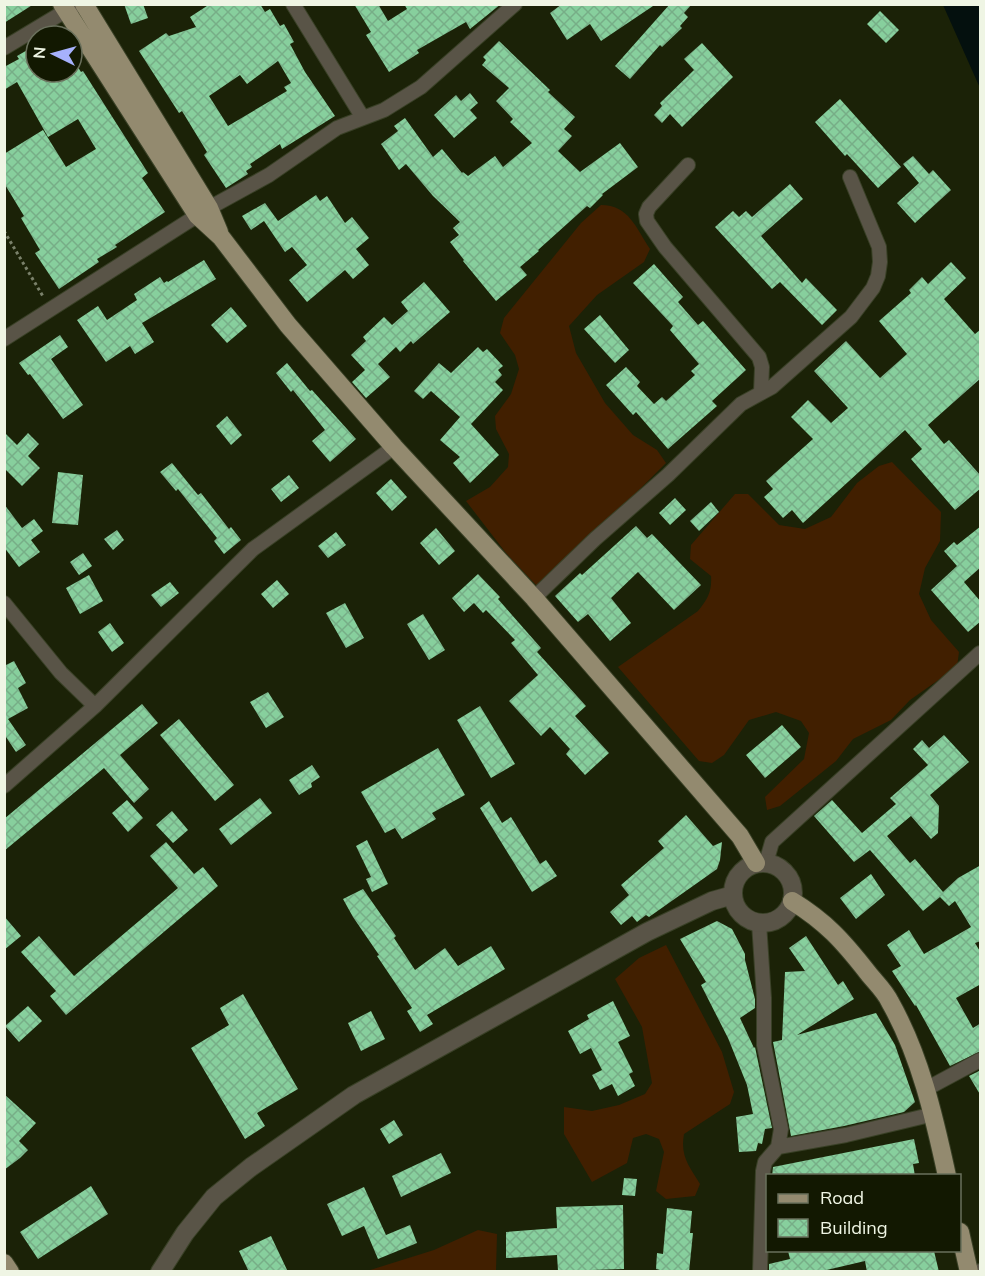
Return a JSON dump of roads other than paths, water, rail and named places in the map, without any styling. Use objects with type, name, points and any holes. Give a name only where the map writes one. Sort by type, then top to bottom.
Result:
[{"type":"main road","points":[[84,4],[203,212]]},
{"type":"main road","points":[[69,7],[203,212],[288,325],[394,447],[534,598],[761,863]]},
{"type":"main road","points":[[792,901],[817,917],[843,940],[889,999],[904,1030],[926,1089],[934,1114],[946,1174]]},
{"type":"main road","points":[[961,1236],[969,1272]]},
{"type":"main road","points":[[4,1263],[10,1272]]},
{"type":"street","points":[[293,4],[363,118]]},
{"type":"street","points":[[4,339],[203,212],[268,175],[337,128],[384,110],[421,87],[515,4]]},
{"type":"street","points":[[4,48],[69,7]]},
{"type":"street","points":[[688,165],[649,207],[646,214],[647,221],[665,247],[759,357],[762,367],[761,392]]},
{"type":"street","points":[[534,598],[595,539],[668,475],[741,404],[772,387],[851,317],[873,288],[878,276],[879,248],[850,177]]},
{"type":"street","points":[[4,786],[95,706],[253,549],[394,447]]},
{"type":"street","points":[[4,603],[61,673],[95,706]]},
{"type":"street","points":[[761,863],[772,842],[981,653]]},
{"type":"street","points":[[761,863],[776,866],[785,872],[793,891],[792,901],[787,911],[770,922],[759,923],[744,916],[738,910],[733,895],[734,884],[739,875],[746,868],[761,863]]},
{"type":"street","points":[[160,1272],[185,1233],[214,1197],[251,1167],[354,1095],[647,932],[712,901],[733,895]]},
{"type":"street","points":[[759,923],[765,998],[764,1045],[781,1129],[778,1147],[765,1162],[763,1171],[760,1272]]},
{"type":"street","points":[[926,1089],[981,1060]]},
{"type":"street","points":[[778,1147],[846,1135],[934,1114]]}]
